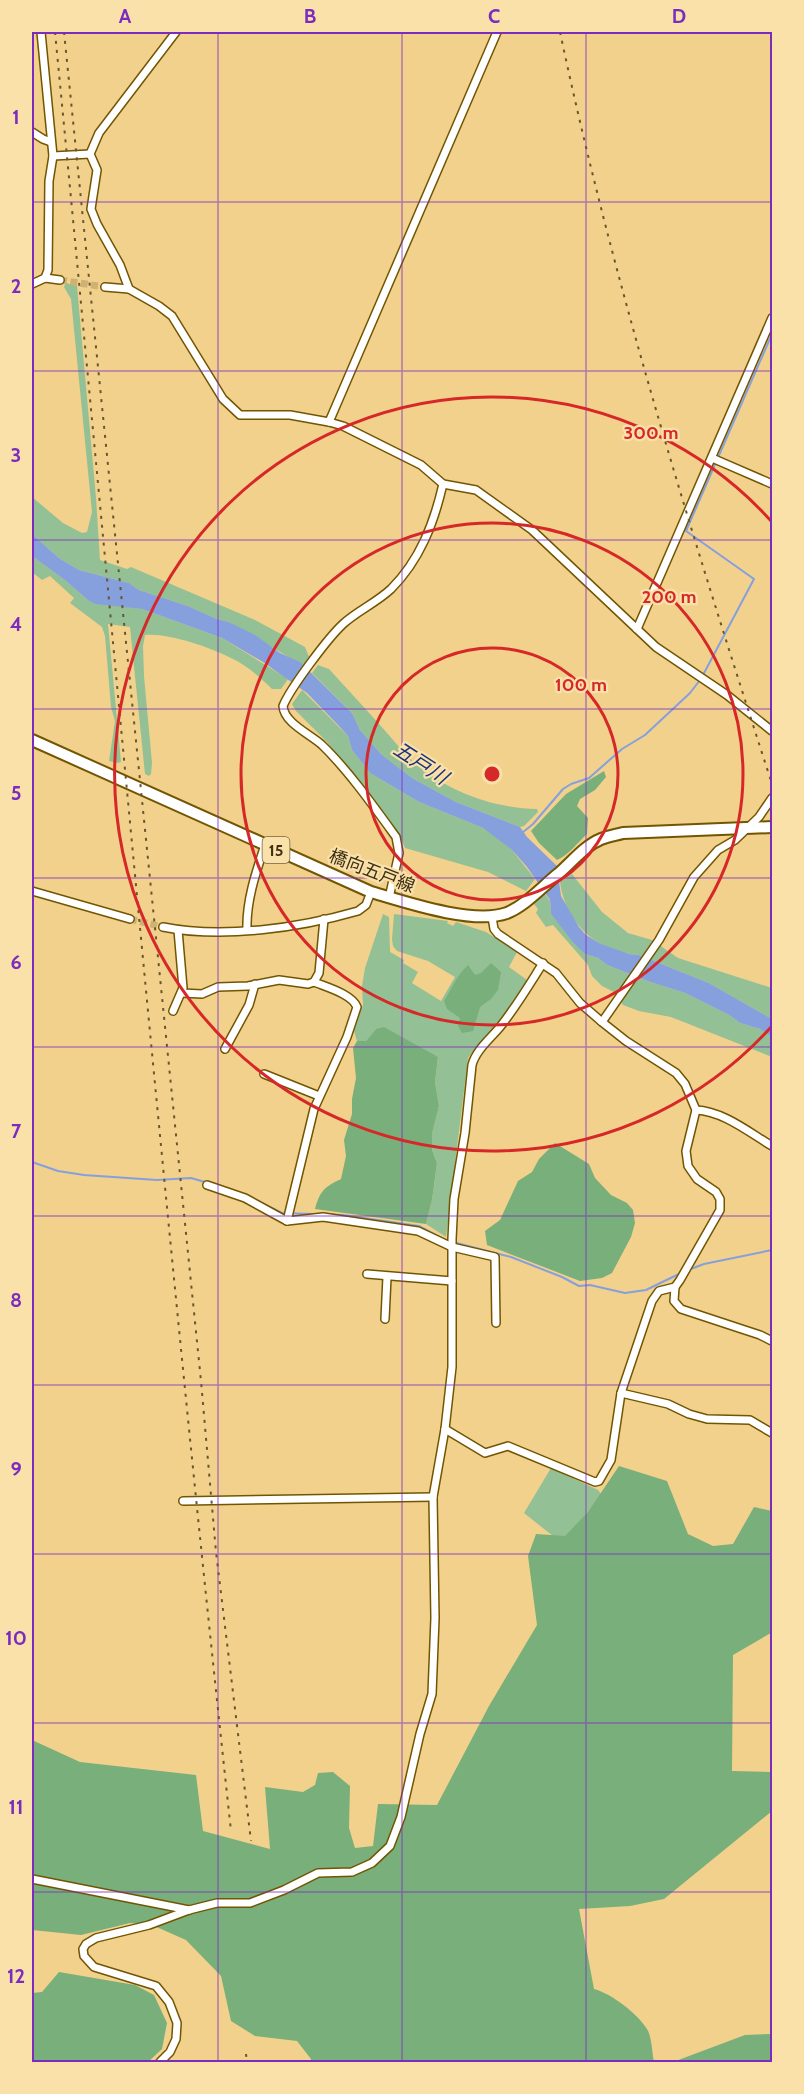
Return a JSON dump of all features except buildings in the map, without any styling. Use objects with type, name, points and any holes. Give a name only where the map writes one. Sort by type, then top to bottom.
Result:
[{"type":"main road","name":"橋向五戸線","points":[[32,740],[371,892],[409,904],[452,913],[492,917],[508,912],[527,900],[586,848],[601,838],[623,833],[746,830],[772,827]]},
{"type":"street","points":[[41,32],[53,156],[49,181],[48,270],[45,278]]},
{"type":"street","points":[[129,289],[120,265],[91,209],[97,170],[90,154],[99,133],[176,32]]},
{"type":"street","points":[[329,422],[497,32]]},
{"type":"street","points":[[32,132],[51,142]]},
{"type":"street","points":[[53,156],[90,154]]},
{"type":"street","points":[[32,285],[45,278],[60,280]]},
{"type":"street","points":[[105,287],[129,289],[172,316],[223,399],[240,415],[290,415],[343,426],[421,465],[443,484],[471,487],[497,502],[532,530],[656,647],[727,695],[772,731]]},
{"type":"street","points":[[637,629],[772,318]]},
{"type":"street","points":[[712,458],[772,484]]},
{"type":"street","points":[[389,898],[399,853],[396,837],[322,745],[291,721],[284,712],[283,706],[315,659],[342,625],[377,601],[410,565],[426,540],[438,507],[443,484]]},
{"type":"street","points":[[602,1022],[659,940],[694,877],[718,850],[735,840],[759,817],[772,798]]},
{"type":"street","points":[[247,930],[248,910],[255,874],[265,845]]},
{"type":"street","points":[[32,891],[130,919]]},
{"type":"street","points":[[163,927],[224,932],[283,926],[358,911],[366,905],[371,892]]},
{"type":"street","points":[[492,917],[494,929],[498,934],[556,973],[580,1003],[602,1022],[626,1041],[676,1073],[685,1084],[696,1110],[687,1144],[688,1166],[697,1179],[716,1192],[720,1199],[720,1210],[675,1287],[674,1301],[681,1309],[772,1341]]},
{"type":"street","points":[[182,993],[202,994],[218,987],[279,980],[309,984],[314,982],[319,973],[324,919]]},
{"type":"street","points":[[173,1011],[182,993],[178,930]]},
{"type":"street","points":[[160,2062],[170,2052],[176,2038],[177,2024],[169,2002],[156,1986],[94,1967],[84,1956],[83,1950],[86,1944],[96,1938],[217,1903],[250,1903],[284,1890],[318,1873],[352,1872],[372,1863],[390,1846],[401,1817],[420,1734],[432,1694],[435,1618],[433,1497],[446,1429],[452,1368],[454,1199],[465,1133],[470,1076],[474,1056],[520,1001],[543,963]]},
{"type":"street","points":[[287,1221],[308,1131],[319,1096],[347,1037],[357,1007],[355,1002],[349,998],[314,982]]},
{"type":"street","points":[[225,1049],[249,1005],[255,984]]},
{"type":"street","points":[[264,1074],[319,1096]]},
{"type":"street","points":[[696,1110],[706,1110],[720,1116],[772,1146]]},
{"type":"street","points":[[207,1185],[245,1197],[287,1221],[323,1217],[418,1231],[452,1247],[495,1257],[496,1323]]},
{"type":"street","points":[[367,1275],[452,1281]]},
{"type":"street","points":[[385,1319],[387,1277]]},
{"type":"street","points":[[446,1429],[485,1453],[508,1446],[596,1482],[600,1481],[611,1460],[621,1393],[652,1301],[658,1291],[675,1287]]},
{"type":"street","points":[[621,1393],[668,1404],[688,1414],[706,1419],[750,1420],[772,1433]]},
{"type":"street","points":[[183,1501],[433,1497]]},
{"type":"street","points":[[32,1879],[189,1910]]},
{"type":"green space","points":[[66,283],[77,286],[100,560],[127,569],[131,567],[255,620],[305,647],[309,657],[304,666],[229,622],[139,590],[129,583],[79,570],[59,558],[32,534],[32,497],[63,523],[82,533],[87,532],[92,512],[71,299],[64,287]]},
{"type":"green space","points":[[32,556],[89,601],[142,609],[222,638],[288,679],[281,689],[272,689],[237,661],[222,654],[177,638],[145,635],[144,676],[152,763],[149,776],[145,774],[130,627],[108,624],[121,762],[109,761],[115,721],[111,707],[105,636],[102,627],[70,603],[74,598],[50,576],[42,580],[32,572]]},
{"type":"green space","points":[[318,665],[329,669],[404,753],[428,773],[457,790],[488,802],[537,809],[538,812],[520,827],[456,802],[412,778],[381,754],[360,730],[352,713],[312,673]]},
{"type":"green space","points":[[302,690],[348,736],[352,750],[370,773],[419,802],[483,828],[499,838],[535,879],[526,891],[488,872],[405,848],[400,836],[327,742],[296,711],[292,704]]},
{"type":"green space","points":[[604,771],[606,777],[595,790],[580,799],[577,806],[588,818],[587,834],[569,852],[557,860],[539,843],[531,831],[566,794]]},
{"type":"green space","points":[[572,874],[602,912],[628,933],[652,940],[678,958],[772,988],[772,1019],[709,983],[639,955],[610,949],[597,942],[576,923],[563,897],[560,882]]},
{"type":"green space","points":[[545,894],[550,901],[551,914],[585,954],[650,982],[685,993],[740,1023],[760,1029],[772,1037],[772,1057],[671,1017],[639,1011],[623,1005],[614,992],[602,986],[592,976],[588,965],[553,925],[546,927],[536,913],[538,909],[534,904]]},
{"type":"green space","points":[[383,914],[389,917],[390,952],[418,972],[412,983],[441,1001],[455,977],[428,961],[397,951],[392,939],[394,914],[448,921],[447,923],[453,926],[456,922],[486,932],[517,952],[509,967],[527,980],[497,1025],[468,1058],[446,1237],[426,1224],[437,1163],[432,1150],[432,1134],[439,1106],[435,1082],[438,1057],[376,1029],[366,1041],[357,1041],[354,1031],[363,1005],[362,986],[365,968]]},
{"type":"green space","points":[[491,963],[501,972],[498,990],[480,1007],[473,1031],[462,1033],[458,1026],[460,1018],[447,1009],[444,1001],[468,965],[475,975],[481,973]]},
{"type":"green space","points":[[384,1027],[438,1057],[435,1082],[439,1106],[432,1134],[432,1150],[437,1163],[426,1224],[315,1209],[324,1190],[341,1179],[346,1156],[344,1140],[352,1114],[356,1078],[353,1048],[357,1041],[366,1041],[376,1029]]},
{"type":"green space","points":[[555,1143],[589,1164],[595,1178],[611,1195],[627,1203],[633,1210],[635,1223],[631,1237],[612,1273],[602,1278],[580,1281],[487,1245],[485,1231],[500,1220],[518,1181],[532,1172],[539,1159]]},
{"type":"green space","points":[[619,1466],[667,1481],[688,1534],[713,1546],[733,1544],[754,1507],[772,1511],[772,1634],[733,1655],[732,1771],[772,1772],[772,1811],[664,1899],[630,1906],[579,1909],[594,1989],[616,2000],[643,2023],[650,2036],[654,2062],[311,2062],[297,2041],[255,2036],[231,2021],[221,1976],[186,1940],[152,1925],[130,1923],[81,1935],[32,1930],[32,1740],[80,1762],[196,1775],[203,1831],[270,1849],[265,1787],[303,1792],[315,1785],[318,1773],[333,1772],[350,1786],[349,1828],[355,1848],[373,1846],[378,1804],[437,1805],[489,1706],[537,1625],[528,1556],[536,1534],[565,1536],[588,1512]]},
{"type":"green space","points":[[551,1468],[598,1490],[602,1495],[567,1538],[558,1540],[524,1513]]},
{"type":"green space","points":[[59,1972],[135,1985],[154,1995],[167,2023],[162,2049],[148,2062],[32,2062],[32,1993],[42,1992]]},
{"type":"green space","points":[[772,2034],[772,2062],[673,2062],[745,2035]]},
{"type":"water","points":[[32,534],[59,558],[79,570],[129,583],[139,590],[229,622],[255,635],[280,653],[300,662],[352,713],[360,730],[381,754],[412,778],[456,802],[520,827],[527,837],[557,866],[561,896],[586,935],[601,944],[629,954],[639,955],[709,983],[772,1019],[772,1037],[760,1029],[740,1023],[685,993],[650,982],[585,954],[551,914],[550,900],[511,849],[483,828],[419,802],[370,773],[352,750],[348,736],[307,693],[263,662],[222,638],[142,609],[96,604],[89,601],[32,556]]},
{"type":"waterway","points":[[703,675],[754,579],[686,531],[772,334]]},
{"type":"waterway","points":[[522,833],[533,824],[563,789],[589,778],[622,749],[645,735],[690,693],[700,680]]},
{"type":"waterway","points":[[32,1162],[58,1171],[84,1175],[157,1180],[191,1178],[229,1189]]},
{"type":"waterway","points":[[248,1196],[282,1213],[343,1215],[419,1226],[445,1240],[511,1257],[579,1286],[590,1285],[625,1293],[646,1290],[683,1272]]},
{"type":"waterway","points":[[688,1270],[704,1264],[772,1250]]},
{"type":"tunnel","points":[[60,280],[105,287]]},
{"type":"tunnel","points":[[130,919],[163,927]]},
{"type":"railway","points":[[55,32],[162,1156],[231,1831]]},
{"type":"railway","points":[[64,32],[201,1381],[216,1552],[251,1841]]},
{"type":"railway","points":[[560,32],[605,222],[656,411],[772,784]]},
{"type":"railway","points":[[246,2054],[247,2062]]},
{"type":"water label","name":"五戸川","points":[[421,763]]}]
